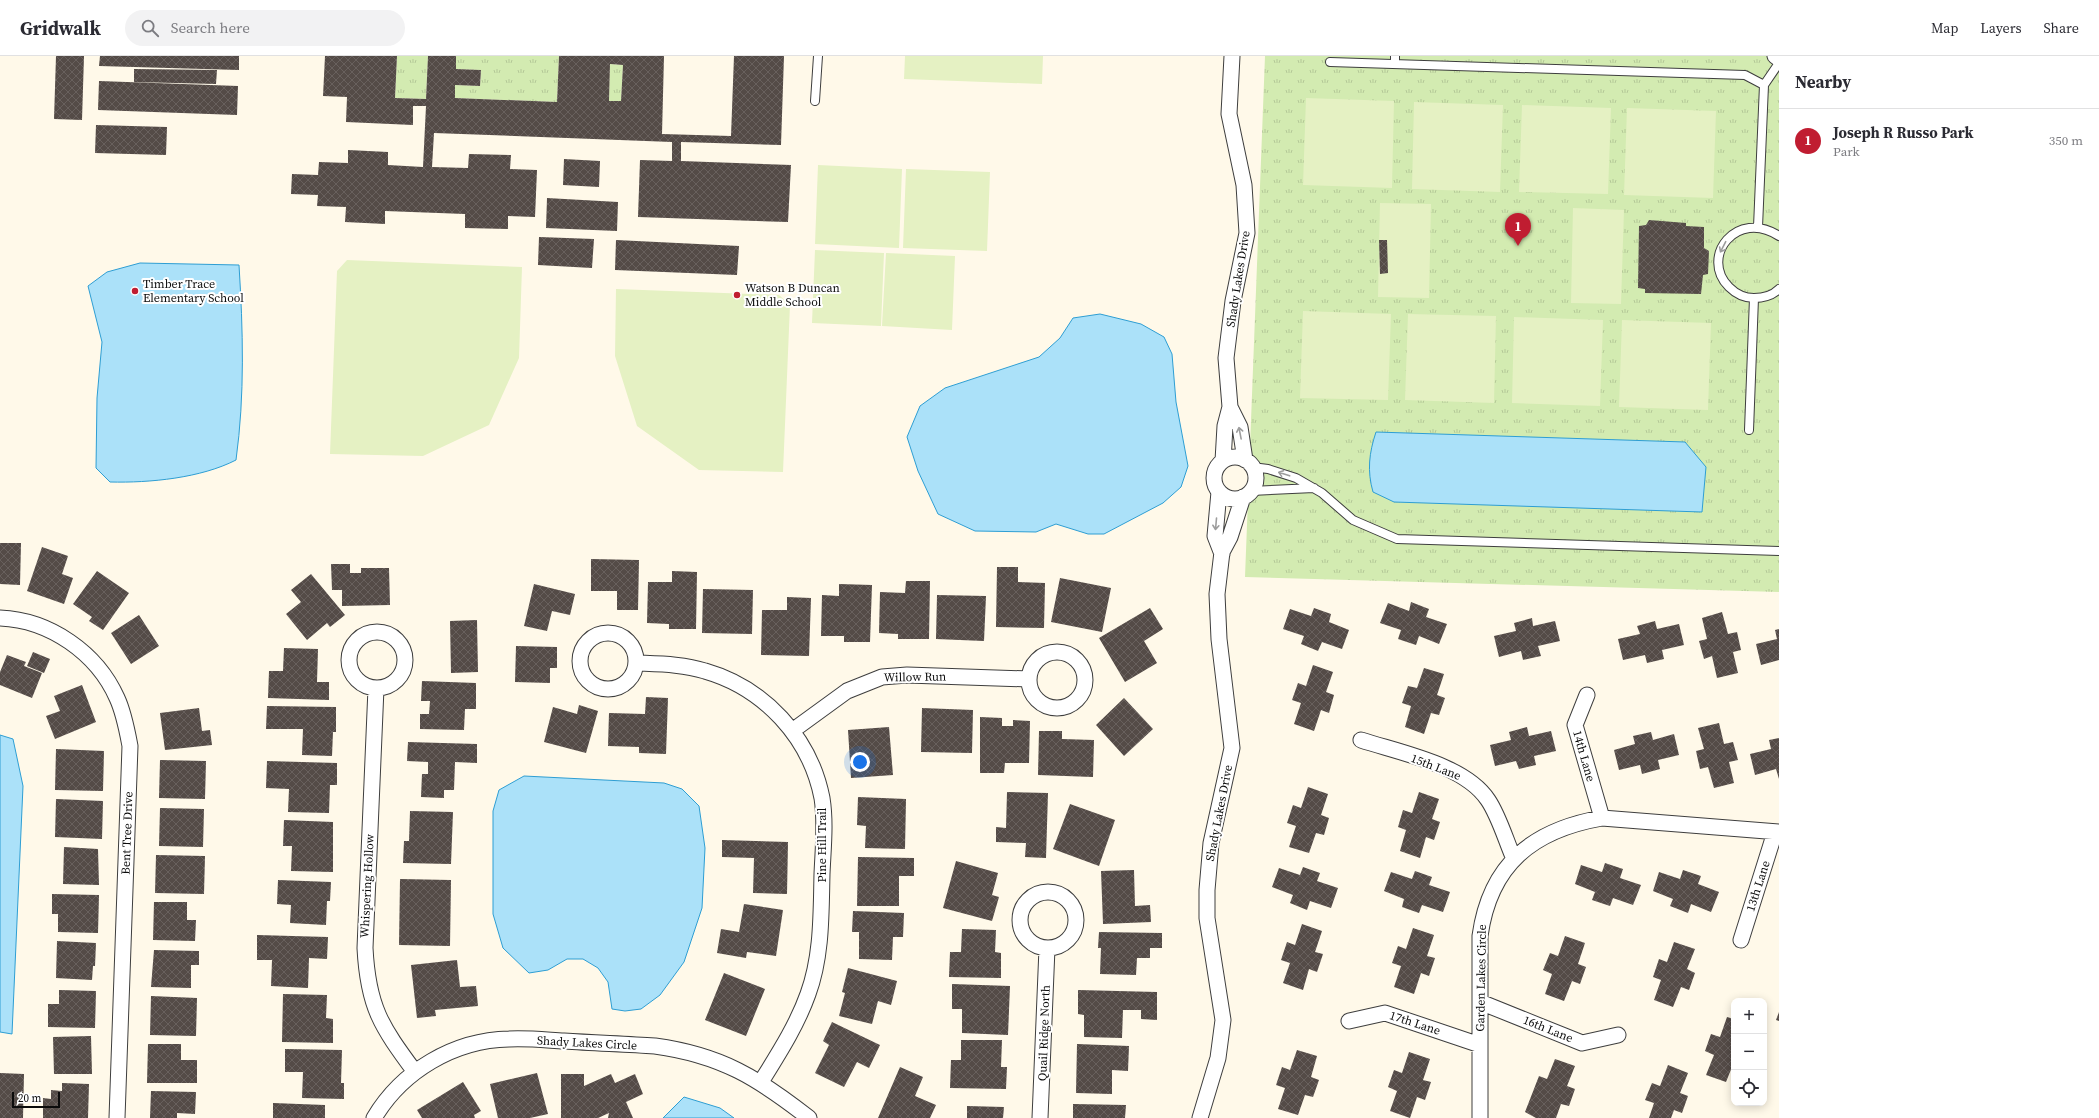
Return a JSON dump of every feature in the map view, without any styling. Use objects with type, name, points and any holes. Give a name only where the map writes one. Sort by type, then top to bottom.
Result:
[{"type":"street","name":"Shady Lakes Drive","points":[[1223,461],[1225,426],[1230,407],[1226,358],[1234,301],[1248,233],[1244,185],[1229,114],[1232,56]]},
{"type":"street","points":[[1775,56],[1779,59]]},
{"type":"street","name":"Shady Lakes Drive","points":[[1230,407],[1240,427],[1248,463]]},
{"type":"street","points":[[1234,457],[1248,463],[1256,479],[1247,494],[1230,498],[1219,492],[1214,482],[1214,475],[1218,465],[1223,461],[1234,457]]},
{"type":"street","name":"Shady Lakes Drive","points":[[1219,492],[1215,536],[1222,554]]},
{"type":"street","name":"Shady Lakes Drive","points":[[1200,1118],[1218,1058],[1223,1020],[1207,918],[1207,890],[1211,843],[1232,748],[1219,640],[1217,594],[1222,554],[1247,494]]},
{"type":"street","name":"Bent Tree Drive","points":[[0,618],[37,625],[57,634],[76,646],[90,659],[107,679],[118,698],[125,720],[130,746],[117,1118]]},
{"type":"street","name":"Pine Hill Trail","points":[[636,662],[680,666],[704,671],[728,679],[760,698],[778,714],[792,730],[810,763],[822,798],[824,823],[820,938],[808,993],[795,1024],[761,1082]]},
{"type":"street","name":"Willow Run","points":[[792,730],[847,691],[858,685],[882,677],[907,675],[1029,679]]},
{"type":"street","name":"Whispering Hollow","points":[[376,688],[365,948],[366,978],[376,1012],[388,1035],[415,1072]]},
{"type":"street","name":"14th Lane","points":[[1587,695],[1576,725],[1602,818]]},
{"type":"street","name":"15th Lane","points":[[1361,740],[1453,771],[1474,783],[1489,801],[1514,859]]},
{"type":"street","name":"Garden Lakes Circle","points":[[1480,1118],[1480,936],[1485,909],[1496,884],[1514,859],[1527,847],[1550,832],[1578,822],[1602,818],[1777,832]]},
{"type":"street","name":"13th Lane","points":[[1741,940],[1777,832]]},
{"type":"street","name":"Quail Ridge North","points":[[1040,1118],[1047,948]]},
{"type":"street","name":"16th Lane","points":[[1480,1002],[1582,1043],[1618,1035]]},
{"type":"street","name":"17th Lane","points":[[1349,1021],[1385,1013],[1480,1045]]},
{"type":"street","name":"Shady Lakes Circle","points":[[374,1118],[396,1088],[415,1072],[438,1057],[461,1047],[485,1041],[510,1039],[648,1046],[677,1049],[710,1058],[731,1066],[761,1082],[809,1118]]},
{"type":"lane","points":[[815,100],[818,56]]},
{"type":"lane","points":[[1330,62],[1395,60],[1745,75],[1764,85]]},
{"type":"lane","points":[[1758,227],[1764,85],[1779,63]]},
{"type":"lane","points":[[1779,236],[1768,229],[1754,226],[1739,230],[1727,239],[1720,252],[1719,268],[1724,282],[1734,293],[1748,298],[1764,298],[1779,289]]},
{"type":"lane","points":[[1749,430],[1754,298]]},
{"type":"lane","points":[[1248,463],[1296,478],[1314,488],[1353,520],[1397,539],[1779,550]]},
{"type":"lane","points":[[1247,494],[1314,488]]},
{"type":"green space","points":[[397,56],[428,56],[426,99],[395,98]]},
{"type":"green space","points":[[456,56],[559,56],[557,102],[455,98],[455,85],[480,86],[481,70],[456,69]]},
{"type":"green space","points":[[905,56],[1043,56],[1042,84],[904,79]]},
{"type":"green space","points":[[1265,56],[1779,56],[1779,592],[1245,577]]},
{"type":"green space","points":[[610,64],[623,65],[621,101],[609,101]]},
{"type":"green space","points":[[1306,98],[1394,101],[1392,188],[1303,185]]},
{"type":"green space","points":[[1414,102],[1503,105],[1500,192],[1412,189]]},
{"type":"green space","points":[[1522,105],[1611,108],[1608,194],[1519,192]]},
{"type":"green space","points":[[1627,108],[1716,111],[1713,198],[1624,195]]},
{"type":"green space","points":[[818,165],[902,169],[899,248],[815,244]]},
{"type":"green space","points":[[906,169],[990,172],[987,251],[903,248]]},
{"type":"green space","points":[[1380,203],[1431,204],[1429,298],[1378,297]]},
{"type":"green space","points":[[1573,208],[1624,210],[1621,304],[1571,303]]},
{"type":"green space","points":[[815,250],[884,253],[881,326],[812,323]]},
{"type":"green space","points":[[886,253],[955,256],[952,330],[882,326]]},
{"type":"green space","points":[[347,260],[522,267],[519,358],[489,425],[423,456],[330,454],[337,271]]},
{"type":"green space","points":[[616,289],[779,295],[790,305],[783,472],[699,470],[637,426],[615,356]]},
{"type":"green space","points":[[1303,311],[1391,314],[1388,400],[1300,398]]},
{"type":"green space","points":[[1408,314],[1496,316],[1494,403],[1405,400]]},
{"type":"green space","points":[[1514,317],[1603,320],[1600,406],[1512,403]]},
{"type":"green space","points":[[1622,320],[1711,323],[1708,410],[1619,407]]},
{"type":"water","points":[[140,263],[239,265],[242,387],[236,460],[207,471],[175,478],[142,482],[110,482],[96,468],[97,398],[102,342],[88,286],[107,272]]},
{"type":"water","points":[[1100,314],[1141,324],[1164,337],[1172,354],[1176,402],[1188,466],[1181,487],[1163,503],[1104,534],[1088,534],[1056,524],[1036,532],[975,531],[938,514],[918,471],[907,437],[920,406],[945,388],[1039,357],[1060,338],[1073,318]]},
{"type":"water","points":[[1376,432],[1685,442],[1706,467],[1702,512],[1394,502],[1373,492],[1369,469]]},
{"type":"water","points":[[0,735],[13,739],[23,786],[12,1034],[0,1032]]},
{"type":"water","points":[[524,776],[664,783],[682,789],[699,806],[705,848],[702,908],[684,962],[660,995],[641,1009],[625,1011],[612,1009],[608,982],[598,968],[583,959],[567,959],[548,970],[529,973],[503,948],[493,914],[493,811],[499,790]]},
{"type":"water","points":[[684,1097],[720,1108],[734,1118],[663,1118]]},
{"type":"building","points":[[56,56],[84,56],[82,120],[54,119]]},
{"type":"building","points":[[100,56],[239,56],[239,70],[99,66]]},
{"type":"building","points":[[325,56],[397,56],[395,98],[426,99],[428,56],[456,56],[456,69],[481,70],[480,86],[455,85],[455,98],[557,102],[559,56],[664,56],[662,134],[731,136],[734,56],[784,56],[781,145],[681,142],[681,161],[791,165],[788,222],[638,217],[640,160],[672,161],[672,142],[434,133],[432,167],[468,168],[469,154],[511,155],[510,169],[537,170],[535,217],[508,216],[508,229],[465,228],[465,214],[385,211],[385,224],[345,222],[346,207],[317,206],[318,195],[291,194],[292,174],[318,175],[319,162],[348,163],[348,150],[388,152],[388,165],[423,167],[426,106],[413,106],[413,125],[346,122],[347,97],[323,96]],"holes":[[[610,64],[623,65],[621,101],[609,101]]]},
{"type":"building","points":[[134,69],[217,70],[216,84],[134,82]]},
{"type":"building","points":[[99,81],[238,86],[237,115],[98,110]]},
{"type":"building","points":[[96,125],[167,127],[166,155],[95,153]]},
{"type":"building","points":[[564,159],[600,161],[599,187],[563,185]]},
{"type":"building","points":[[547,198],[618,202],[617,231],[546,228]]},
{"type":"building","points":[[1649,220],[1686,223],[1686,226],[1704,227],[1704,248],[1709,251],[1708,274],[1703,275],[1701,294],[1645,293],[1645,289],[1638,288],[1639,226],[1646,225]]},
{"type":"building","points":[[539,237],[594,239],[592,268],[538,265]]},
{"type":"building","points":[[616,240],[739,246],[737,275],[615,270]]},
{"type":"building","points":[[1379,240],[1387,240],[1388,273],[1380,274]]},
{"type":"building","points":[[0,543],[21,543],[20,585],[0,584]]},
{"type":"building","points":[[42,547],[68,556],[62,574],[73,578],[64,604],[27,591]]},
{"type":"building","points":[[591,559],[639,560],[638,610],[617,610],[617,591],[591,591]]},
{"type":"building","points":[[331,564],[350,564],[350,573],[361,573],[361,568],[389,568],[390,605],[342,606],[342,590],[332,590]]},
{"type":"building","points":[[997,567],[1018,567],[1018,582],[1045,583],[1044,628],[996,627]]},
{"type":"building","points":[[97,571],[129,593],[103,630],[89,621],[92,617],[73,604]]},
{"type":"building","points":[[672,571],[697,572],[696,629],[669,629],[669,624],[647,623],[648,582],[672,582]]},
{"type":"building","points":[[311,574],[345,615],[330,627],[327,623],[307,640],[286,614],[301,602],[291,590]]},
{"type":"building","points":[[1060,578],[1111,588],[1102,632],[1051,622]]},
{"type":"building","points":[[906,581],[930,581],[929,639],[898,639],[898,634],[879,633],[880,592],[905,593]]},
{"type":"building","points":[[534,584],[575,594],[570,615],[552,611],[547,631],[524,626]]},
{"type":"building","points":[[839,584],[872,585],[870,642],[844,642],[844,636],[821,636],[822,595],[839,596]]},
{"type":"building","points":[[703,589],[753,590],[752,634],[702,633]]},
{"type":"building","points":[[937,595],[986,596],[984,641],[936,639]]},
{"type":"building","points":[[787,597],[811,598],[809,656],[761,655],[762,610],[787,610]]},
{"type":"building","points":[[1411,602],[1429,609],[1426,617],[1447,624],[1439,644],[1419,636],[1416,645],[1398,639],[1401,630],[1380,623],[1388,603],[1409,611]]},
{"type":"building","points":[[1150,608],[1163,629],[1144,641],[1157,663],[1125,682],[1099,638]]},
{"type":"building","points":[[1314,608],[1331,614],[1329,622],[1349,630],[1342,649],[1322,642],[1318,651],[1301,644],[1304,636],[1283,629],[1290,609],[1311,616]]},
{"type":"building","points":[[1722,612],[1728,634],[1737,632],[1741,650],[1733,652],[1738,673],[1717,678],[1712,656],[1704,659],[1699,641],[1707,639],[1702,618]]},
{"type":"building","points":[[139,615],[159,646],[131,664],[111,633]]},
{"type":"building","points":[[1532,618],[1533,626],[1555,621],[1560,641],[1538,646],[1541,656],[1523,660],[1521,651],[1499,657],[1494,636],[1516,631],[1514,623]]},
{"type":"building","points":[[477,620],[478,672],[451,673],[450,621]]},
{"type":"building","points":[[1655,621],[1657,629],[1679,624],[1684,645],[1662,650],[1664,659],[1647,663],[1645,655],[1623,660],[1618,639],[1640,634],[1637,626]]},
{"type":"building","points":[[1779,629],[1779,660],[1761,665],[1756,644],[1777,639],[1775,630]]},
{"type":"building","points":[[516,646],[557,647],[557,668],[550,668],[550,683],[515,682]]},
{"type":"building","points":[[284,648],[318,649],[317,682],[329,682],[329,700],[268,698],[269,671],[283,671]]},
{"type":"building","points":[[33,652],[50,659],[44,673],[27,666]]},
{"type":"building","points":[[7,655],[26,662],[24,666],[42,673],[32,698],[0,685],[0,672]]},
{"type":"building","points":[[1313,665],[1333,672],[1326,692],[1334,695],[1329,713],[1321,710],[1314,731],[1294,724],[1301,703],[1292,700],[1298,683],[1306,686]]},
{"type":"building","points":[[1424,668],[1444,674],[1437,695],[1445,698],[1439,715],[1431,713],[1424,734],[1405,727],[1411,706],[1402,703],[1408,686],[1417,688]]},
{"type":"building","points":[[422,681],[476,683],[476,709],[465,709],[464,730],[420,729],[420,714],[429,714],[430,701],[421,701]]},
{"type":"building","points":[[82,685],[96,722],[55,739],[46,716],[60,711],[54,696]]},
{"type":"building","points":[[646,697],[668,698],[666,754],[639,753],[639,747],[608,746],[609,713],[645,714]]},
{"type":"building","points":[[1124,698],[1153,729],[1124,756],[1096,725]]},
{"type":"building","points":[[579,705],[598,711],[586,753],[544,742],[553,707],[577,714]]},
{"type":"building","points":[[267,706],[336,707],[336,732],[333,732],[332,756],[302,755],[303,729],[266,729]]},
{"type":"building","points":[[199,708],[202,731],[210,730],[212,745],[165,750],[160,713]]},
{"type":"building","points":[[922,708],[973,710],[972,753],[921,752]]},
{"type":"building","points":[[980,717],[1002,718],[1002,726],[1013,726],[1013,720],[1030,721],[1029,763],[1005,763],[1004,773],[980,773]]},
{"type":"building","points":[[1719,723],[1724,744],[1733,742],[1738,760],[1729,762],[1734,783],[1714,788],[1708,767],[1700,769],[1696,751],[1704,749],[1698,728]]},
{"type":"building","points":[[889,727],[893,775],[851,778],[848,730]]},
{"type":"building","points":[[1527,727],[1529,736],[1551,731],[1556,751],[1534,756],[1536,765],[1519,769],[1516,761],[1495,766],[1490,745],[1511,740],[1509,732]]},
{"type":"building","points":[[1039,731],[1062,731],[1062,739],[1094,740],[1093,777],[1038,775]]},
{"type":"building","points":[[1651,732],[1653,740],[1674,734],[1679,755],[1658,760],[1660,769],[1642,774],[1640,765],[1619,770],[1614,750],[1635,744],[1633,736]]},
{"type":"building","points":[[1779,738],[1779,779],[1776,769],[1755,775],[1750,754],[1771,749],[1769,740]]},
{"type":"building","points":[[408,742],[477,744],[477,763],[455,762],[454,790],[444,790],[444,798],[421,797],[422,774],[428,774],[428,762],[407,761]]},
{"type":"building","points":[[56,749],[104,751],[103,791],[55,790]]},
{"type":"building","points":[[160,760],[206,761],[205,799],[159,798]]},
{"type":"building","points":[[267,761],[337,763],[337,785],[330,785],[329,813],[288,812],[289,789],[266,788]]},
{"type":"building","points":[[1308,787],[1328,794],[1321,815],[1329,818],[1324,835],[1316,833],[1309,853],[1289,847],[1296,826],[1287,823],[1293,805],[1301,808]]},
{"type":"building","points":[[1007,792],[1048,793],[1046,858],[1025,857],[1026,843],[996,842],[996,827],[1006,828]]},
{"type":"building","points":[[1419,792],[1439,799],[1432,819],[1440,822],[1434,840],[1426,837],[1420,858],[1400,851],[1406,830],[1398,827],[1403,810],[1412,813]]},
{"type":"building","points":[[858,797],[906,799],[905,849],[865,848],[866,826],[857,825]]},
{"type":"building","points":[[56,799],[103,801],[102,839],[55,837]]},
{"type":"building","points":[[1070,804],[1115,820],[1099,866],[1053,849]]},
{"type":"building","points":[[160,808],[204,809],[203,847],[159,846]]},
{"type":"building","points":[[410,811],[453,812],[451,864],[403,863],[404,841],[409,841]]},
{"type":"building","points":[[284,820],[333,822],[333,872],[291,871],[292,846],[283,846]]},
{"type":"building","points":[[722,840],[788,842],[787,894],[753,893],[754,858],[722,857]]},
{"type":"building","points":[[64,847],[98,849],[99,885],[63,884]]},
{"type":"building","points":[[156,855],[205,856],[204,894],[155,893]]},
{"type":"building","points":[[858,857],[914,858],[914,876],[899,876],[899,906],[857,906]]},
{"type":"building","points":[[956,861],[998,873],[992,895],[999,897],[992,921],[943,908]]},
{"type":"building","points":[[1605,863],[1623,869],[1620,878],[1641,885],[1633,905],[1613,898],[1610,906],[1592,900],[1595,892],[1575,884],[1581,865],[1602,872]]},
{"type":"building","points":[[1303,867],[1320,873],[1317,881],[1338,888],[1331,908],[1310,901],[1307,910],[1290,903],[1293,895],[1272,887],[1279,868],[1300,875]]},
{"type":"building","points":[[1134,870],[1135,906],[1150,905],[1151,922],[1103,924],[1101,871]]},
{"type":"building","points":[[1683,870],[1701,876],[1698,884],[1719,892],[1711,912],[1691,904],[1688,913],[1670,906],[1673,899],[1653,891],[1659,872],[1680,879]]},
{"type":"building","points":[[1415,871],[1432,877],[1429,885],[1450,892],[1443,912],[1422,905],[1419,913],[1402,907],[1404,899],[1384,891],[1391,872],[1412,879]]},
{"type":"building","points":[[400,879],[451,880],[450,946],[399,945]]},
{"type":"building","points":[[278,880],[331,882],[330,901],[327,901],[326,925],[290,923],[291,905],[277,904]]},
{"type":"building","points":[[52,894],[99,895],[98,933],[58,932],[58,914],[52,914]]},
{"type":"building","points":[[154,902],[187,902],[187,920],[196,920],[195,941],[153,940]]},
{"type":"building","points":[[744,904],[783,910],[776,956],[747,952],[746,958],[717,953],[721,929],[739,932]]},
{"type":"building","points":[[853,911],[904,913],[903,937],[893,937],[892,960],[859,959],[859,932],[852,932]]},
{"type":"building","points":[[1302,924],[1322,931],[1315,952],[1323,954],[1317,972],[1309,969],[1303,990],[1283,983],[1290,963],[1281,960],[1287,942],[1295,945]]},
{"type":"building","points":[[1413,928],[1434,935],[1427,956],[1435,958],[1429,976],[1421,973],[1414,994],[1394,987],[1401,966],[1392,963],[1398,946],[1406,949]]},
{"type":"building","points":[[962,929],[996,930],[995,952],[1001,953],[1001,978],[949,977],[950,952],[961,952]]},
{"type":"building","points":[[1099,932],[1162,933],[1162,948],[1150,948],[1150,958],[1137,958],[1136,975],[1100,974],[1101,948],[1098,948]]},
{"type":"building","points":[[257,935],[328,937],[327,959],[309,958],[308,988],[271,986],[272,960],[257,960]]},
{"type":"building","points":[[1565,936],[1585,943],[1578,964],[1586,967],[1580,984],[1572,981],[1564,1001],[1545,994],[1552,974],[1543,970],[1550,953],[1558,956]]},
{"type":"building","points":[[57,941],[96,943],[95,966],[93,966],[92,980],[56,978]]},
{"type":"building","points":[[1674,942],[1695,949],[1687,969],[1695,973],[1689,990],[1681,987],[1673,1007],[1654,1000],[1661,980],[1653,977],[1659,959],[1667,962]]},
{"type":"building","points":[[154,950],[199,951],[199,965],[191,965],[191,988],[151,987]]},
{"type":"building","points":[[457,960],[460,987],[476,986],[478,1006],[435,1010],[436,1016],[417,1018],[411,965]]},
{"type":"building","points":[[848,968],[897,981],[891,1005],[878,1001],[872,1024],[839,1016],[845,993],[842,992]]},
{"type":"building","points":[[724,973],[765,989],[746,1036],[705,1020]]},
{"type":"building","points":[[952,984],[1010,986],[1008,1035],[962,1033],[962,1009],[952,1009]]},
{"type":"building","points":[[59,990],[96,991],[95,1028],[48,1027],[48,1004],[59,1004]]},
{"type":"building","points":[[1078,990],[1157,992],[1157,1020],[1141,1019],[1141,1010],[1123,1010],[1122,1038],[1084,1037],[1084,1015],[1078,1014]]},
{"type":"building","points":[[283,994],[327,995],[326,1018],[333,1019],[333,1043],[282,1042]]},
{"type":"building","points":[[151,996],[197,998],[196,1036],[150,1035]]},
{"type":"building","points":[[1779,1012],[1779,1021],[1776,1020]]},
{"type":"building","points":[[1727,1017],[1731,1018],[1731,1070],[1726,1082],[1706,1075],[1714,1055],[1705,1051],[1711,1034],[1720,1037]]},
{"type":"building","points":[[832,1022],[880,1045],[869,1068],[857,1062],[844,1087],[815,1073],[829,1045],[823,1041]]},
{"type":"building","points":[[91,1036],[92,1074],[54,1074],[53,1037]]},
{"type":"building","points":[[961,1040],[1002,1040],[1001,1067],[1007,1067],[1006,1089],[950,1088],[951,1060],[961,1060]]},
{"type":"building","points":[[148,1044],[181,1044],[181,1060],[197,1060],[197,1083],[147,1083]]},
{"type":"building","points":[[1077,1044],[1129,1046],[1128,1071],[1112,1070],[1112,1094],[1076,1093]]},
{"type":"building","points":[[285,1049],[342,1050],[341,1083],[344,1083],[344,1099],[302,1098],[303,1072],[285,1072]]},
{"type":"building","points":[[1297,1050],[1317,1056],[1311,1077],[1319,1080],[1313,1097],[1305,1095],[1298,1115],[1278,1109],[1285,1088],[1276,1085],[1282,1067],[1290,1070]]},
{"type":"building","points":[[1409,1052],[1430,1059],[1423,1080],[1431,1082],[1425,1100],[1417,1097],[1410,1118],[1390,1111],[1397,1091],[1388,1087],[1394,1070],[1402,1073]]},
{"type":"building","points":[[1555,1059],[1575,1066],[1567,1086],[1575,1089],[1569,1106],[1561,1104],[1556,1118],[1536,1118],[1525,1112],[1539,1076],[1547,1079]]},
{"type":"building","points":[[1668,1065],[1688,1073],[1680,1093],[1688,1096],[1682,1113],[1674,1110],[1671,1118],[1649,1118],[1654,1103],[1645,1100],[1652,1083],[1660,1086]]},
{"type":"building","points":[[900,1067],[923,1077],[915,1096],[936,1105],[930,1118],[878,1118]]},
{"type":"building","points":[[0,1073],[24,1074],[23,1118],[0,1118]]},
{"type":"building","points":[[537,1073],[548,1114],[530,1118],[498,1118],[490,1084]]},
{"type":"building","points":[[561,1074],[584,1074],[584,1086],[611,1074],[615,1083],[635,1074],[643,1094],[626,1102],[633,1118],[608,1118],[609,1113],[598,1118],[561,1118]]},
{"type":"building","points":[[463,1082],[481,1111],[474,1115],[475,1118],[422,1118],[417,1110]]},
{"type":"building","points":[[62,1083],[89,1084],[88,1118],[43,1118],[43,1098],[51,1099],[51,1090],[62,1091]]},
{"type":"building","points":[[151,1091],[196,1092],[195,1114],[177,1113],[177,1118],[150,1118]]},
{"type":"building","points":[[273,1103],[325,1105],[325,1118],[273,1118]]},
{"type":"building","points":[[1073,1104],[1126,1105],[1125,1118],[1073,1118]]},
{"type":"building","points":[[967,1106],[1004,1107],[1003,1118],[967,1118]]},
{"type":"place","name":"Joseph R Russo Park","points":[[1518,246]]},
{"type":"place","name":"Timber Trace Elementary School","points":[[135,291]]},
{"type":"place","name":"Watson B Duncan Middle School","points":[[737,295]]}]
